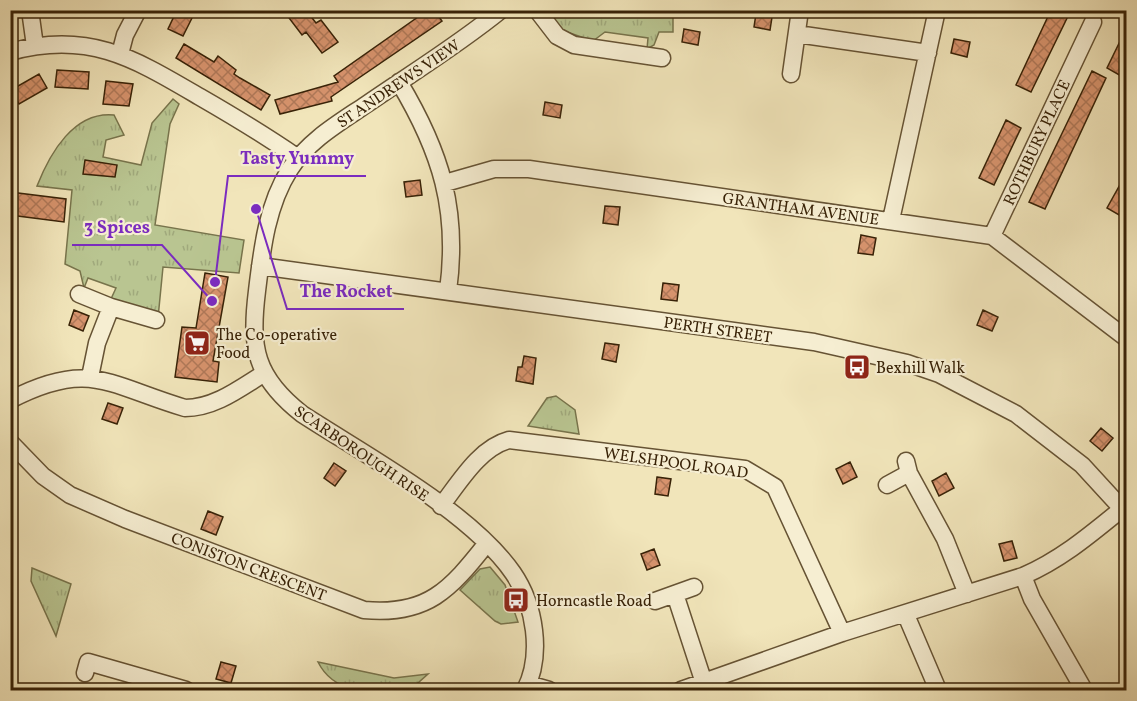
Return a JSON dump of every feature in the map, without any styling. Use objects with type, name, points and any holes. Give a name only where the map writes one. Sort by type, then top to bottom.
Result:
[{"type":"street","points":[[30,10],[35,46]]},
{"type":"street","points":[[120,54],[125,35],[138,10]]},
{"type":"street","name":"ST ANDREWS VIEW","points":[[298,158],[323,134],[470,35],[501,10]]},
{"type":"street","points":[[537,10],[557,36],[574,45],[662,58]]},
{"type":"street","points":[[790,74],[800,10]]},
{"type":"street","points":[[891,220],[937,10]]},
{"type":"street","name":"ROTHBURY PLACE","points":[[992,236],[1088,51],[1093,22]]},
{"type":"street","points":[[798,34],[928,53]]},
{"type":"street","points":[[10,52],[35,46],[74,44],[120,54],[173,81],[298,158]]},
{"type":"street","points":[[399,82],[433,146],[445,183],[452,238],[448,291]]},
{"type":"street","name":"SCARBOROUGH RISE","points":[[298,158],[274,204],[260,266],[254,316],[255,350],[263,374],[280,396],[302,414],[441,507],[487,543],[517,579],[532,622],[534,660],[527,687]]},
{"type":"street","name":"GRANTHAM AVENUE","points":[[445,183],[494,169],[529,169],[992,236],[1126,338]]},
{"type":"street","name":"PERTH STREET","points":[[260,266],[814,342],[907,363],[939,374],[1016,414],[1082,465],[1125,511]]},
{"type":"street","points":[[79,294],[111,307],[156,320]]},
{"type":"street","points":[[90,377],[97,343],[111,307]]},
{"type":"street","points":[[10,400],[55,380],[90,377],[185,408],[195,408],[222,399],[263,374]]},
{"type":"street","name":"WELSHPOOL ROAD","points":[[441,507],[483,455],[509,440],[745,469],[775,487],[842,633]]},
{"type":"street","name":"CONISTON CRESCENT","points":[[10,442],[43,476],[70,495],[136,523],[364,610],[400,611],[423,604],[451,586],[487,543]]},
{"type":"street","points":[[887,485],[908,467],[945,539],[967,594]]},
{"type":"street","points":[[681,690],[842,633],[906,615],[1023,576],[1049,565],[1125,511]]},
{"type":"street","points":[[1023,576],[1032,599],[1084,690]]},
{"type":"street","points":[[655,601],[694,587]]},
{"type":"street","points":[[675,594],[704,683]]},
{"type":"street","points":[[906,615],[938,690]]},
{"type":"street","points":[[85,673],[87,662],[186,690]]},
{"type":"street","points":[[527,687],[549,690]]},
{"type":"green space","points":[[545,11],[673,11],[673,32],[659,32],[654,45],[647,49],[648,38],[605,32],[593,41],[564,31]]},
{"type":"green space","points":[[173,99],[179,104],[170,124],[155,225],[244,240],[239,273],[163,267],[158,318],[110,301],[116,288],[88,278],[84,288],[80,271],[65,264],[72,190],[37,186],[49,160],[65,137],[75,127],[100,116],[114,115],[124,135],[106,140],[103,157],[141,165],[152,123]]},
{"type":"green space","points":[[556,396],[575,410],[579,434],[528,426],[547,398]]},
{"type":"green space","points":[[490,567],[505,585],[518,622],[501,624],[495,621],[460,590],[480,569]]},
{"type":"green space","points":[[32,568],[71,584],[56,636],[31,581]]},
{"type":"green space","points":[[318,662],[394,678],[428,674],[410,690],[358,690],[335,682]]},
{"type":"building","points":[[177,10],[196,10],[183,36],[168,29]]},
{"type":"building","points":[[283,10],[306,10],[316,23],[321,20],[338,42],[322,53],[306,32],[302,35]]},
{"type":"building","points":[[428,10],[434,10],[442,21],[331,97],[332,101],[280,114],[275,100],[338,82],[334,76]]},
{"type":"building","points":[[1051,10],[1071,10],[1031,92],[1016,85]]},
{"type":"building","points":[[756,14],[772,17],[770,30],[754,27]]},
{"type":"building","points":[[684,29],[700,32],[698,45],[682,42]]},
{"type":"building","points":[[1126,29],[1126,65],[1121,76],[1107,68]]},
{"type":"building","points":[[954,39],[970,42],[967,57],[951,53]]},
{"type":"building","points":[[184,44],[214,62],[218,56],[236,70],[234,74],[270,95],[261,110],[176,58]]},
{"type":"building","points":[[57,70],[89,72],[88,89],[55,87]]},
{"type":"building","points":[[1092,71],[1106,78],[1045,209],[1029,202]]},
{"type":"building","points":[[39,74],[47,88],[19,104],[11,90]]},
{"type":"building","points":[[106,81],[133,84],[129,106],[103,104]]},
{"type":"building","points":[[545,102],[562,105],[560,118],[543,115]]},
{"type":"building","points":[[1006,120],[1021,128],[994,185],[979,178]]},
{"type":"building","points":[[85,160],[117,165],[115,177],[83,174]]},
{"type":"building","points":[[1126,174],[1126,219],[1107,208]]},
{"type":"building","points":[[420,180],[422,195],[406,197],[404,182]]},
{"type":"building","points":[[10,192],[66,199],[64,222],[10,215]]},
{"type":"building","points":[[605,206],[620,207],[618,225],[603,223]]},
{"type":"building","points":[[861,235],[876,238],[873,255],[858,253]]},
{"type":"building","points":[[205,273],[228,277],[213,361],[219,362],[217,382],[175,377],[182,327],[196,328]]},
{"type":"building","points":[[663,283],[679,285],[677,301],[661,299]]},
{"type":"building","points":[[74,310],[89,316],[83,331],[69,325]]},
{"type":"building","points":[[983,310],[998,317],[992,331],[977,325]]},
{"type":"building","points":[[605,343],[619,345],[616,362],[602,359]]},
{"type":"building","points":[[524,356],[536,358],[533,384],[516,381],[518,367],[522,367]]},
{"type":"building","points":[[108,403],[123,408],[117,424],[102,419]]},
{"type":"building","points":[[1101,428],[1113,438],[1102,451],[1090,441]]},
{"type":"building","points":[[850,462],[857,477],[843,484],[836,469]]},
{"type":"building","points":[[334,463],[346,471],[335,486],[324,478]]},
{"type":"building","points":[[946,473],[954,488],[939,496],[932,481]]},
{"type":"building","points":[[657,477],[671,479],[668,496],[655,494]]},
{"type":"building","points":[[208,511],[223,517],[216,535],[201,529]]},
{"type":"building","points":[[1012,541],[1017,558],[1004,561],[999,544]]},
{"type":"building","points":[[654,549],[660,565],[647,570],[641,554]]},
{"type":"building","points":[[221,662],[236,666],[231,683],[216,679]]},
{"type":"place","name":"The Rocket","points":[[256,209]]},
{"type":"place","name":"Tasty Yummy","points":[[215,282]]},
{"type":"place","name":"3 Spices","points":[[212,301]]},
{"type":"place","name":"The Co-operative Food","points":[[197,343]]},
{"type":"place","name":"Bexhill Walk","points":[[857,367]]},
{"type":"place","name":"Horncastle Road","points":[[516,600]]}]
